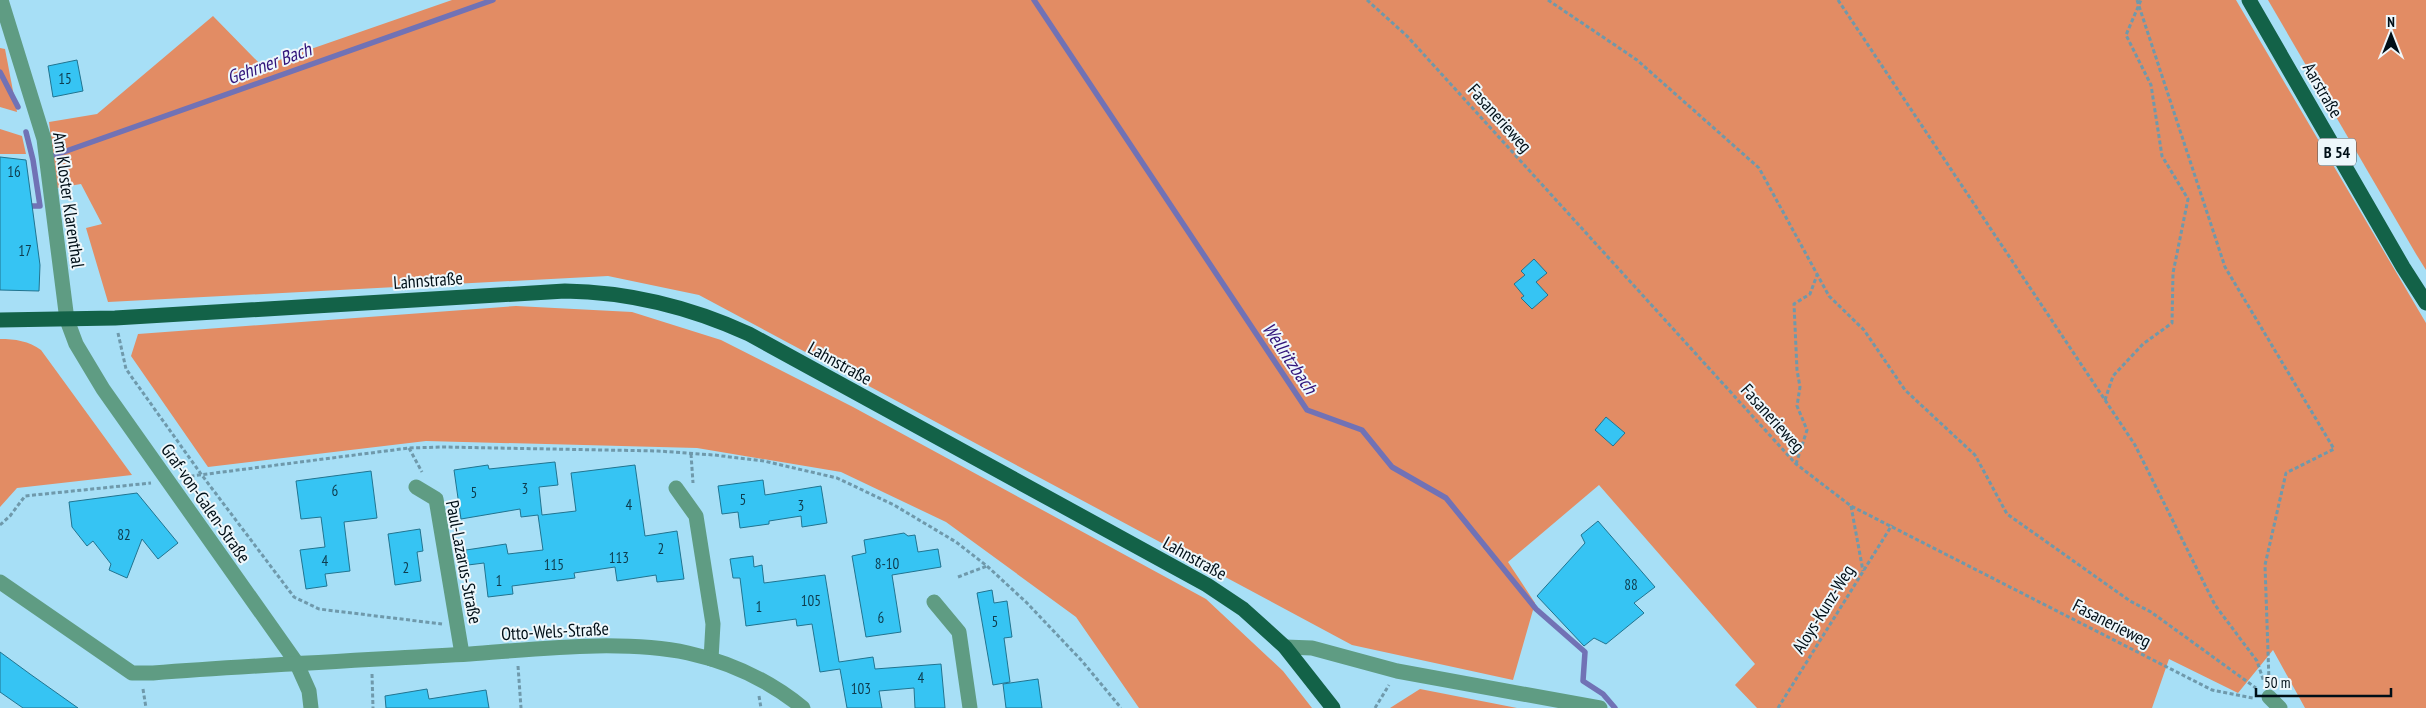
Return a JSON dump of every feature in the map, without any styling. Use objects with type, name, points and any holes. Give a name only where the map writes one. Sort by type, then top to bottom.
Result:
[{"type":"main road","name":"Aarstraße","points":[[2249,0],[2426,302]]},
{"type":"main road","name":"Lahnstraße","points":[[0,320],[115,318],[565,291],[630,296],[676,306],[749,334],[1207,585],[1243,609],[1285,647],[1333,708]]},
{"type":"street","name":"Am Kloster Klarenthal","points":[[1,0],[44,139],[67,320]]},
{"type":"street","name":"Graf-von-Galen-Straße","points":[[67,320],[76,344],[104,389],[296,662],[309,691],[311,708]]},
{"type":"street","name":"Paul-Lazarus-Straße","points":[[416,487],[436,499],[462,654]]},
{"type":"street","points":[[676,488],[696,516],[713,624],[711,659]]},
{"type":"street","name":"Otto-Wels-Straße","points":[[0,582],[132,673],[373,658],[643,647],[689,653],[711,659],[756,678],[803,708]]},
{"type":"street","points":[[934,602],[959,632],[970,708]]},
{"type":"street","points":[[1285,647],[1322,650],[1397,671],[1600,708]]},
{"type":"street","points":[[2269,697],[2280,708]]},
{"type":"path","name":"Fasanerieweg","points":[[1367,0],[1407,36],[1796,464],[1851,506],[1892,525],[2212,690],[2246,698],[2269,697]]},
{"type":"path","points":[[1548,0],[1637,60],[1759,168],[1829,296],[1864,330],[1905,390],[1975,455],[2007,514],[2130,601],[2151,612],[2269,697]]},
{"type":"path","points":[[1838,0],[2135,445],[2215,605],[2258,661],[2269,697]]},
{"type":"path","points":[[2139,0],[2139,5],[2226,267],[2334,449],[2286,473],[2265,565],[2269,697]]},
{"type":"path","points":[[2105,400],[2113,376],[2143,344],[2172,323],[2173,273],[2188,199],[2162,156],[2150,85],[2126,35],[2139,5]]},
{"type":"path","points":[[1796,464],[1807,430],[1797,406],[1800,388],[1797,370],[1794,304],[1810,294],[1818,275]]},
{"type":"path","points":[[115,318],[126,369],[200,474],[294,597],[319,608],[458,626]]},
{"type":"path","points":[[0,525],[10,516],[25,496],[136,485]]},
{"type":"path","points":[[1851,506],[1863,572]]},
{"type":"path","name":"Aloys-Kunz-Weg","points":[[1778,708],[1892,525]]},
{"type":"path","points":[[958,577],[986,566]]},
{"type":"path","points":[[518,651],[521,708]]},
{"type":"path","points":[[373,658],[371,689],[373,708]]},
{"type":"path","points":[[1375,708],[1397,671]]},
{"type":"shaded area","points":[[452,0],[2236,0],[2426,323],[2426,708],[2305,708],[2273,650],[2238,693],[2169,659],[2152,708],[1757,708],[1735,685],[1755,664],[1599,485],[1508,562],[1535,603],[1513,680],[1352,645],[699,295],[608,276],[108,302],[86,228],[102,224],[81,184],[57,188],[49,122],[97,114],[213,16],[262,66]]},
{"type":"shaded area","points":[[2268,0],[2426,0],[2426,270],[2416,254]]},
{"type":"shaded area","points":[[0,48],[5,49],[17,112],[0,107]]},
{"type":"shaded area","points":[[0,129],[22,136],[26,154],[0,154]]},
{"type":"shaded area","points":[[516,306],[632,312],[721,340],[853,407],[1206,599],[1283,671],[1312,708],[1139,708],[1076,617],[946,522],[841,472],[697,448],[426,441],[208,467],[131,356],[138,334]]},
{"type":"shaded area","points":[[0,339],[22,341],[32,344],[41,350],[132,475],[17,488],[0,507]]},
{"type":"shaded area","points":[[1420,689],[1517,708],[1390,708]]},
{"type":"building","points":[[77,60],[83,91],[53,97],[48,66]]},
{"type":"building","points":[[0,157],[26,160],[40,265],[39,291],[0,290]]},
{"type":"building","points":[[1534,259],[1547,273],[1536,282],[1548,295],[1532,309],[1521,298],[1524,296],[1514,284],[1525,275],[1521,271]]},
{"type":"building","points":[[1606,417],[1625,433],[1613,446],[1595,430]]},
{"type":"building","points":[[555,462],[558,485],[539,487],[542,515],[576,511],[571,473],[635,465],[645,536],[677,531],[684,579],[657,582],[656,575],[617,581],[615,567],[574,573],[575,578],[512,586],[513,594],[488,597],[484,563],[468,565],[466,550],[506,544],[508,554],[543,550],[538,515],[521,517],[520,509],[461,519],[454,470],[488,465],[489,469]]},
{"type":"building","points":[[371,471],[377,518],[344,522],[350,571],[325,574],[327,586],[306,589],[300,550],[325,547],[321,517],[301,519],[296,481]]},
{"type":"building","points":[[763,480],[765,495],[821,486],[827,523],[802,527],[801,516],[769,521],[769,524],[740,528],[738,512],[722,514],[718,486]]},
{"type":"building","points":[[137,493],[178,543],[158,559],[142,539],[127,578],[109,570],[111,564],[93,541],[87,546],[72,527],[69,502]]},
{"type":"building","points":[[1598,521],[1655,587],[1634,603],[1644,613],[1606,644],[1594,638],[1584,646],[1537,596],[1585,543],[1581,535]]},
{"type":"building","points":[[420,529],[423,551],[417,552],[421,581],[395,585],[388,534]]},
{"type":"building","points":[[904,533],[908,536],[915,535],[918,552],[938,549],[941,567],[892,575],[901,632],[866,637],[852,556],[866,553],[864,540]]},
{"type":"building","points":[[753,556],[754,567],[762,565],[764,583],[825,575],[839,662],[873,657],[875,669],[941,664],[945,708],[915,708],[914,688],[879,691],[882,708],[847,708],[840,669],[820,672],[812,624],[797,626],[796,619],[746,626],[740,578],[733,578],[730,559]]},
{"type":"building","points":[[992,590],[994,603],[1007,601],[1012,637],[1004,638],[1010,682],[993,685],[977,593]]},
{"type":"building","points":[[0,652],[78,708],[23,708],[0,692]]},
{"type":"building","points":[[1038,679],[1042,708],[1006,708],[1003,684]]},
{"type":"building","points":[[427,689],[429,699],[486,690],[489,708],[386,708],[385,696]]},
{"type":"waterway","name":"Gehrner Bach","points":[[55,155],[493,0]]},
{"type":"waterway","name":"Wellritzbach","points":[[1034,0],[1307,410],[1362,430],[1392,467],[1446,498],[1536,609],[1585,652],[1583,681],[1603,694],[1615,708]]},
{"type":"waterway","points":[[0,72],[18,107]]},
{"type":"waterway","name":"Gehrner Bach","points":[[25,206],[40,206],[33,160],[26,132]]}]
